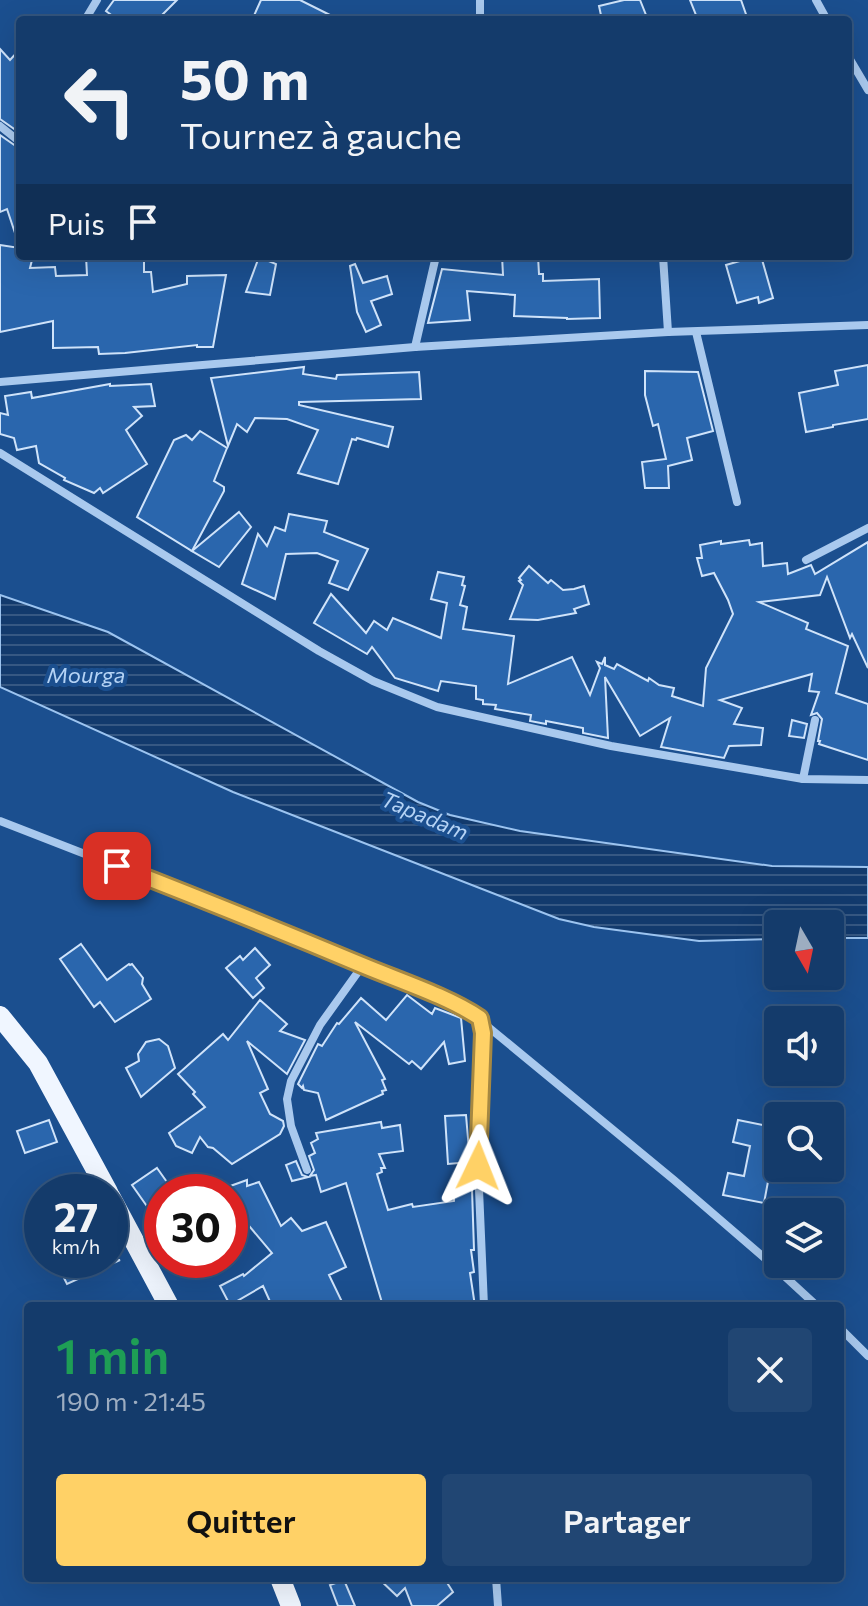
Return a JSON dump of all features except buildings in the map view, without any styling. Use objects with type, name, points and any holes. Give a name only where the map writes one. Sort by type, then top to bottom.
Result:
[{"type":"main road","points":[[0,1016],[38,1063],[98,1174]]},
{"type":"main road","points":[[128,1229],[167,1302]]},
{"type":"main road","points":[[282,1582],[291,1606]]},
{"type":"street","points":[[852,63],[868,90]]},
{"type":"street","points":[[0,126],[16,139]]},
{"type":"street","points":[[415,347],[435,260]]},
{"type":"street","points":[[663,260],[668,332]]},
{"type":"street","points":[[0,382],[415,347],[668,332],[868,325]]},
{"type":"street","points":[[696,332],[737,502]]},
{"type":"street","points":[[0,453],[319,651],[386,686],[437,707],[597,743],[803,779],[868,780]]},
{"type":"street","points":[[806,560],[868,528]]},
{"type":"street","points":[[803,779],[815,720]]},
{"type":"street","points":[[0,821],[234,912],[480,1018],[674,1180],[813,1302]]},
{"type":"street","points":[[307,1170],[291,1126],[287,1099],[291,1081],[320,1025],[363,965]]},
{"type":"street","points":[[480,1018],[483,1033],[478,1166],[484,1302]]},
{"type":"street","points":[[844,1332],[868,1356]]},
{"type":"street","points":[[496,1582],[498,1606]]},
{"type":"water","name":"Mourga","points":[[0,595],[108,632],[418,802],[450,815],[520,831],[772,866],[868,867],[868,938],[844,938],[844,910],[764,910],[764,939],[699,941],[594,927],[559,919],[233,792],[0,687]]},
{"type":"route","points":[[117,866],[286,933],[480,1018],[483,1033],[478,1166]]},
{"type":"water label","name":"Tapadam","points":[[425,815]]}]
